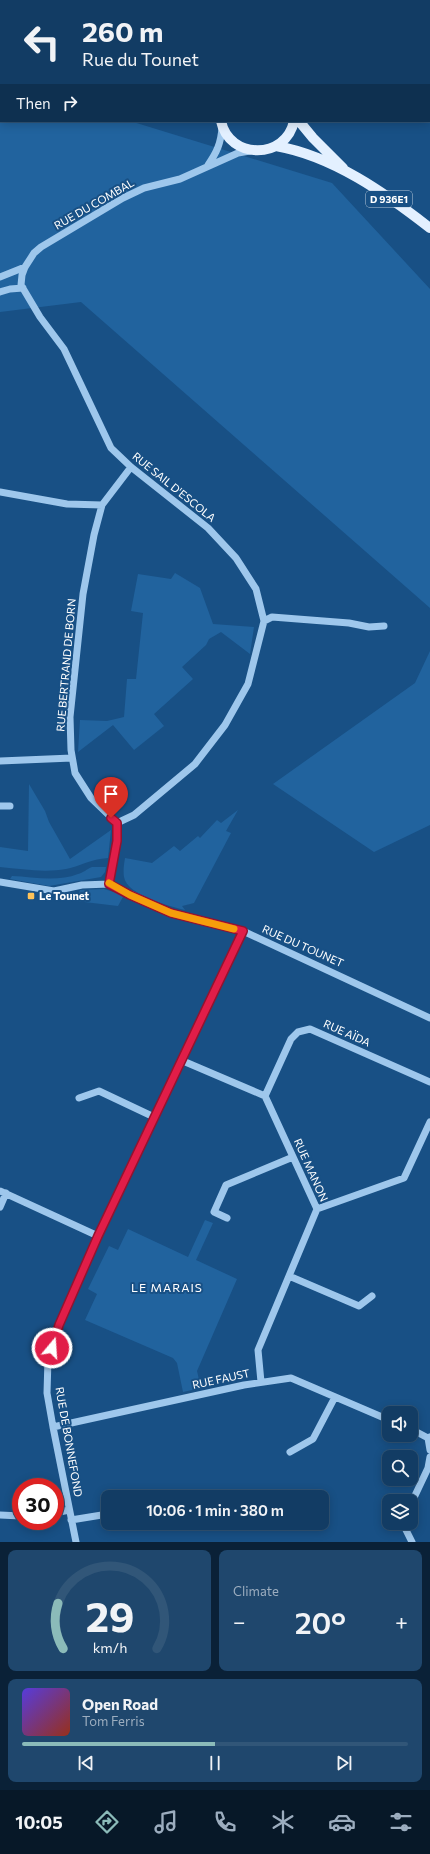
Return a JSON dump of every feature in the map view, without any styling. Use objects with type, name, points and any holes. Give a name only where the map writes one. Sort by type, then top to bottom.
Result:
[{"type":"main road","points":[[222,124],[229,138],[239,146],[251,150],[268,150],[286,138],[294,122]]},
{"type":"main road","name":"D 936E1","points":[[300,122],[313,138],[347,172]]},
{"type":"main road","name":"D 936E1","points":[[276,146],[304,153],[347,172],[371,186],[430,228]]},
{"type":"street","points":[[208,166],[222,140],[222,124]]},
{"type":"street","name":"RUE DU COMBAL","points":[[25,267],[34,253],[41,247],[123,198],[144,188],[180,179],[238,153],[251,150]]},
{"type":"street","points":[[0,277],[25,267]]},
{"type":"street","points":[[0,292],[10,289],[23,288],[22,275],[25,267]]},
{"type":"street","name":"RUE SAIL D'ESCOLA","points":[[23,288],[40,317],[64,349],[111,448],[131,467],[208,528],[236,558],[256,589],[264,621],[248,684],[225,725],[195,764],[134,815],[117,823]]},
{"type":"street","name":"RUE BERTRAND DE BORN","points":[[117,823],[91,798],[74,773],[70,717],[83,594],[94,535],[102,505],[131,467]]},
{"type":"street","points":[[0,492],[67,504],[102,505]]},
{"type":"street","points":[[264,621],[272,617],[349,623],[369,627],[384,626]]},
{"type":"street","points":[[0,761],[72,758]]},
{"type":"street","points":[[0,806],[10,806]]},
{"type":"street","points":[[109,884],[117,841],[117,823]]},
{"type":"street","name":"RUE DU TOUNET","points":[[0,882],[54,891],[82,885],[109,884],[171,913],[243,931],[430,1018]]},
{"type":"street","name":"RUE DE BONNEFOND","points":[[76,1542],[53,1427],[48,1393],[48,1359],[59,1325],[98,1236],[154,1117],[183,1061],[243,931]]},
{"type":"street","name":"RUE AÏDA","points":[[265,1096],[291,1039],[298,1032],[310,1028],[430,1082]]},
{"type":"street","points":[[183,1061],[265,1096]]},
{"type":"street","points":[[79,1098],[99,1091],[154,1117]]},
{"type":"street","name":"RUE MANON","points":[[261,1382],[258,1350],[317,1209],[265,1096]]},
{"type":"street","points":[[317,1209],[404,1178],[430,1122]]},
{"type":"street","points":[[227,1218],[214,1212],[226,1185],[293,1157]]},
{"type":"street","points":[[0,1207],[3,1192],[98,1236]]},
{"type":"street","points":[[289,1276],[359,1306],[372,1296]]},
{"type":"street","name":"RUE FAUST","points":[[53,1427],[261,1382],[291,1378],[382,1417]]},
{"type":"street","points":[[290,1452],[313,1439],[335,1396]]},
{"type":"street","points":[[418,1432],[429,1438],[430,1450]]},
{"type":"street","points":[[416,1494],[428,1468],[430,1457]]},
{"type":"street","points":[[64,1511],[69,1510]]},
{"type":"street","points":[[0,1515],[12,1516]]},
{"type":"street","points":[[71,1520],[101,1515]]},
{"type":"street","points":[[406,1530],[412,1542]]},
{"type":"shaded area","points":[[0,122],[133,122],[332,183],[430,289],[430,608],[81,302],[0,312]]},
{"type":"shaded area","points":[[175,573],[200,588],[213,624],[254,627],[250,654],[221,632],[209,639],[206,645],[182,667],[193,679],[154,714],[164,726],[134,750],[113,725],[78,752],[80,720],[107,721],[124,717],[127,679],[136,679],[143,613],[131,611],[138,574],[171,579]]},
{"type":"shaded area","points":[[430,651],[430,825],[374,852],[273,784],[415,683]]},
{"type":"shaded area","points":[[29,784],[70,859],[111,830],[108,858],[96,860],[71,868],[50,871],[0,867],[0,847],[28,851]]},
{"type":"shaded area","points":[[238,810],[226,831],[231,833],[194,903],[182,906],[185,910],[150,899],[140,894],[127,883],[124,877],[125,858],[152,863],[174,846],[180,851],[198,836],[200,838],[217,820],[221,823]]},
{"type":"shaded area","points":[[92,867],[106,867],[105,872],[101,877],[49,886],[10,879],[12,876],[62,878],[80,873]]},
{"type":"shaded area","points":[[104,889],[124,895],[118,906],[76,901],[80,890]]},
{"type":"shaded area","points":[[205,1220],[213,1223],[196,1260],[237,1279],[197,1371],[201,1388],[183,1392],[177,1363],[173,1358],[85,1320],[97,1294],[88,1289],[109,1246],[118,1250],[128,1229],[188,1257]]},
{"type":"slow traffic","points":[[109,883],[130,895],[171,913],[234,929]]},
{"type":"place","name":"Le Tounet","points":[[31,896]]},
{"type":"district","name":"LE MARAIS","points":[[167,1288]]},
{"type":"route","points":[[52,1348],[59,1325],[98,1236],[154,1117],[183,1061],[243,931],[171,913],[109,884],[117,841],[117,823],[111,818]]}]
